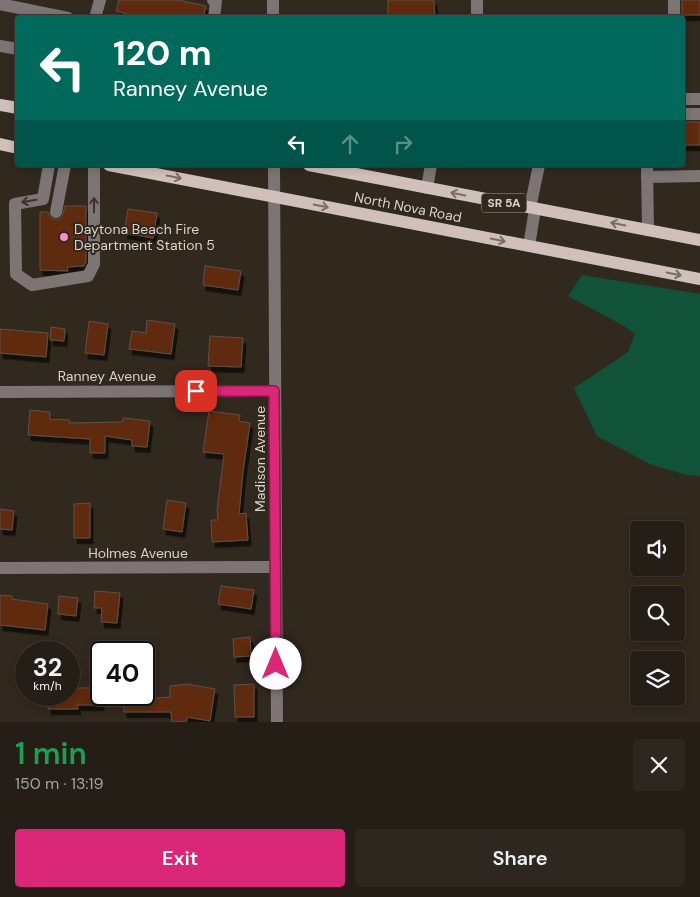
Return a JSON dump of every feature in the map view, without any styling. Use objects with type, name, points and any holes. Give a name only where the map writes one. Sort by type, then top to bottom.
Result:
[{"type":"main road","points":[[0,105],[15,108]]},
{"type":"main road","points":[[0,144],[15,147]]},
{"type":"main road","name":"North Nova Road","points":[[120,167],[700,279]]},
{"type":"main road","name":"North Nova Road","points":[[319,167],[700,240]]},
{"type":"street","points":[[96,15],[100,0]]},
{"type":"street","points":[[214,0],[216,0],[214,15]]},
{"type":"street","points":[[272,0],[273,15]]},
{"type":"street","points":[[477,0],[477,15]]},
{"type":"street","points":[[674,0],[674,15]]},
{"type":"street","points":[[0,4],[53,15]]},
{"type":"street","points":[[0,46],[15,48]]},
{"type":"street","points":[[685,99],[700,99]]},
{"type":"street","points":[[685,114],[700,114]]},
{"type":"street","points":[[49,167],[44,199],[15,204],[16,274],[32,286],[88,276],[94,264],[94,167]]},
{"type":"street","points":[[56,212],[65,167]]},
{"type":"street","name":"Madison Avenue","points":[[274,167],[277,722]]},
{"type":"street","points":[[426,188],[431,167]]},
{"type":"street","points":[[529,246],[532,209],[539,167]]},
{"type":"street","points":[[648,230],[647,171],[700,176]]},
{"type":"street","name":"Ranney Avenue","points":[[0,392],[274,391]]},
{"type":"street","name":"Holmes Avenue","points":[[0,568],[275,567]]},
{"type":"green space","points":[[582,275],[700,294],[700,476],[687,475],[652,465],[597,436],[574,388],[628,352],[635,334],[624,326],[568,296]]},
{"type":"building","points":[[119,0],[178,0],[206,6],[204,15],[131,15],[116,11]]},
{"type":"building","points":[[388,0],[434,0],[435,15],[388,15]]},
{"type":"building","points":[[682,0],[700,0],[700,15],[682,15]]},
{"type":"building","points":[[685,122],[700,122],[700,145],[685,145]]},
{"type":"building","name":"Daytona Beach Fire Department Station 5","points":[[65,206],[86,206],[86,262],[84,266],[67,267],[68,271],[40,270],[40,212],[48,212],[51,218],[58,220],[62,217]]},
{"type":"building","points":[[128,209],[157,213],[153,238],[124,233]]},
{"type":"building","points":[[205,266],[241,271],[238,290],[203,285]]},
{"type":"building","points":[[147,320],[175,324],[171,354],[129,349],[132,331],[146,333]]},
{"type":"building","points":[[89,321],[108,324],[104,355],[85,353]]},
{"type":"building","points":[[51,327],[65,329],[64,341],[50,340]]},
{"type":"building","points":[[0,329],[48,333],[46,357],[0,353]]},
{"type":"building","points":[[210,336],[243,338],[241,367],[208,366]]},
{"type":"building","points":[[30,410],[50,412],[50,419],[70,420],[69,423],[122,422],[123,418],[150,421],[147,447],[132,446],[132,440],[105,436],[105,453],[90,453],[90,439],[28,435]]},
{"type":"building","points":[[209,411],[240,415],[239,421],[250,423],[239,514],[246,513],[248,540],[212,542],[211,520],[218,520],[217,510],[224,454],[203,452]]},
{"type":"building","points":[[167,500],[186,503],[182,532],[163,529]]},
{"type":"building","points":[[90,503],[90,538],[74,538],[74,504]]},
{"type":"building","points":[[0,509],[14,511],[12,530],[0,529]]},
{"type":"building","points":[[221,586],[254,590],[251,609],[218,604]]},
{"type":"building","points":[[95,591],[120,593],[117,623],[101,622],[102,608],[94,608]]},
{"type":"building","points":[[0,595],[12,596],[12,599],[48,604],[45,630],[0,625]]},
{"type":"building","points":[[59,596],[78,598],[76,616],[58,614]]},
{"type":"building","points":[[250,637],[251,656],[234,657],[233,639]]},
{"type":"building","points":[[187,684],[215,689],[210,721],[187,717],[187,721],[172,722],[171,712],[124,712],[124,706],[155,706],[155,698],[170,697],[170,686]]},
{"type":"building","points":[[254,684],[254,717],[235,717],[234,685]]},
{"type":"building","points":[[80,688],[90,688],[90,705],[80,705]]},
{"type":"building","points":[[48,706],[77,706],[78,709],[48,709]]},
{"type":"place","name":"Daytona Beach Fire Department Station 5","points":[[64,237]]},
{"type":"route","points":[[196,391],[274,391],[276,664]]}]
